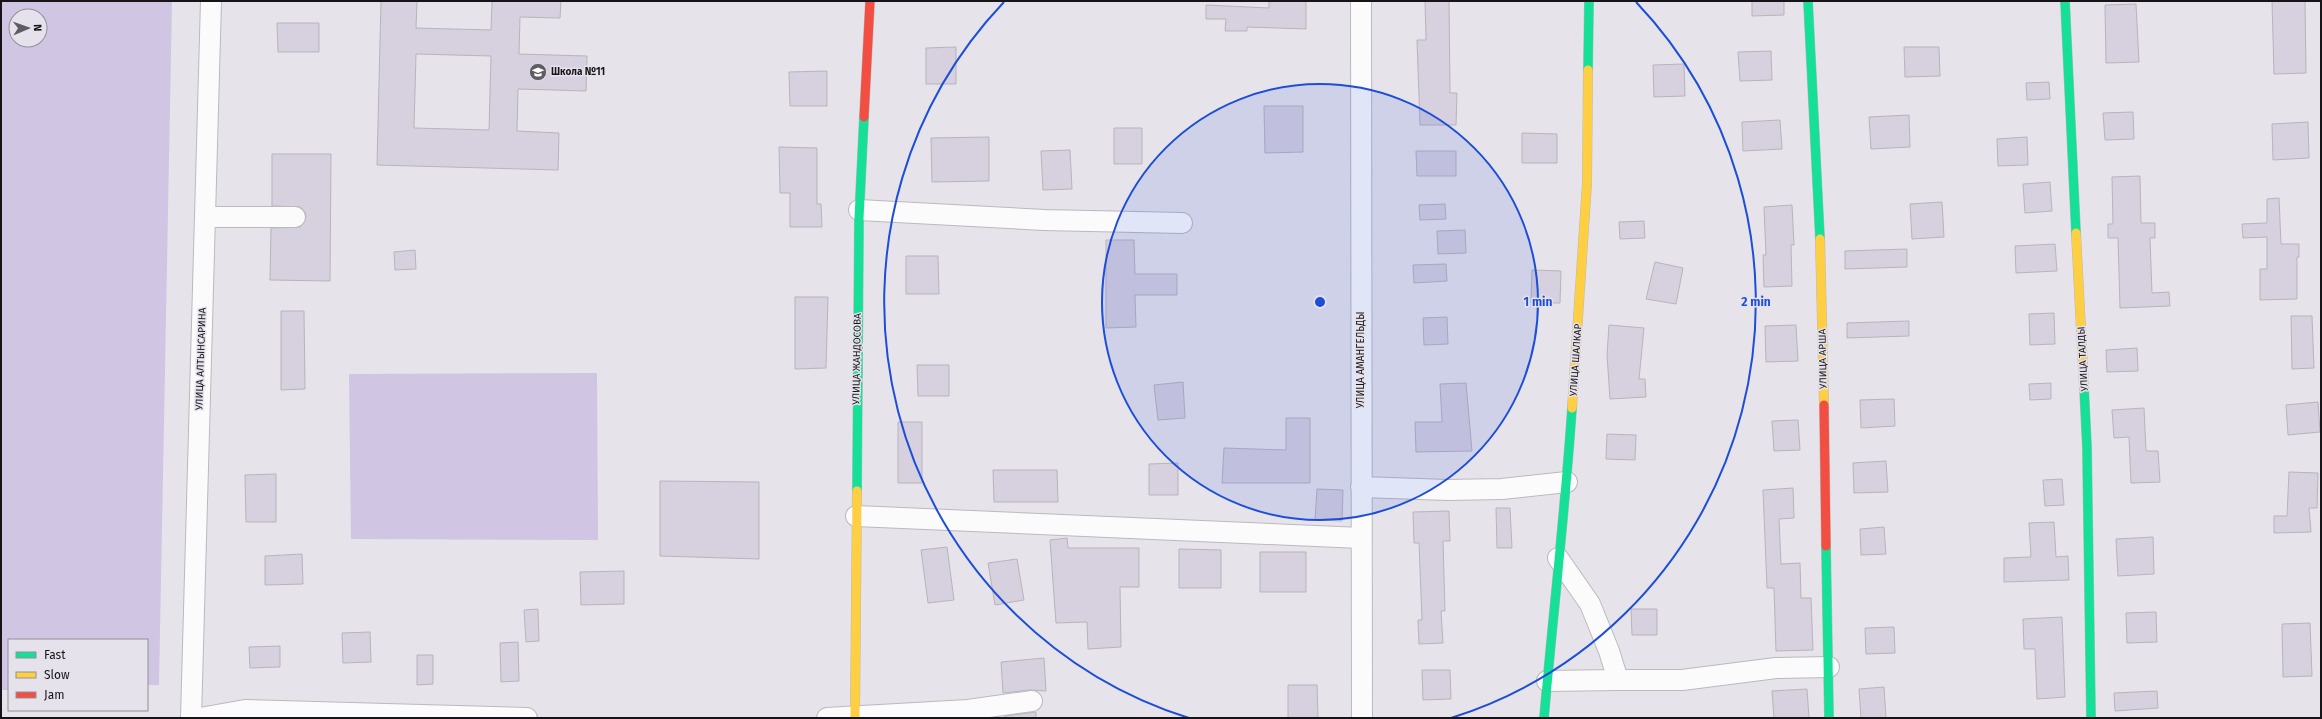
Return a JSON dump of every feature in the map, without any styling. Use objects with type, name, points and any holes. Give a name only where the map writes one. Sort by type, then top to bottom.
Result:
[{"type":"street","name":"УЛИЦА АЛТЫНСАРИНА","points":[[191,718],[212,1]]},
{"type":"street","name":"УЛИЦА ЖАНДОСОВА","points":[[854,718],[859,210],[870,1]]},
{"type":"street","name":"УЛИЦА АМАНГЕЛЬДЫ","points":[[1361,1],[1362,718]]},
{"type":"street","name":"УЛИЦА ШАЛКАР","points":[[1544,718],[1558,558],[1567,482],[1588,183],[1589,1]]},
{"type":"street","name":"УЛИЦА АРША","points":[[1808,1],[1822,273],[1829,718]]},
{"type":"street","name":"УЛИЦА ТАЛДЫ","points":[[2065,1],[2087,448],[2091,718]]},
{"type":"street","points":[[859,210],[1044,220],[1182,223]]},
{"type":"street","points":[[205,217],[295,217]]},
{"type":"street","points":[[1361,487],[1486,489],[1567,482]]},
{"type":"street","points":[[856,516],[1361,538]]},
{"type":"street","points":[[1558,558],[1590,604],[1609,651],[1618,680]]},
{"type":"street","points":[[1547,681],[1682,680],[1776,668],[1829,667]]},
{"type":"street","points":[[827,718],[854,718],[968,710],[1032,701]]},
{"type":"street","points":[[200,718],[245,710],[527,718]]},
{"type":"shaded area","points":[[1,1],[172,1],[159,685],[148,685],[148,639],[8,639],[8,690],[1,690]]},
{"type":"shaded area","points":[[597,373],[598,540],[351,539],[349,374]]},
{"type":"building","name":"Школа №11","points":[[381,1],[417,1],[416,28],[491,30],[492,1],[561,1],[560,18],[520,17],[519,54],[587,56],[586,91],[518,89],[517,131],[559,133],[558,170],[377,165]],"holes":[[[416,54],[491,56],[489,130],[414,128]]]},
{"type":"building","points":[[1269,1],[1306,1],[1306,29],[1247,27],[1247,31],[1225,31],[1226,19],[1206,19],[1206,5],[1269,8]]},
{"type":"building","points":[[1425,1],[1449,1],[1450,93],[1457,93],[1456,125],[1420,125],[1417,40],[1426,40]]},
{"type":"building","points":[[1752,1],[1784,1],[1784,15],[1752,16]]},
{"type":"building","points":[[2272,1],[2305,1],[2306,73],[2274,74]]},
{"type":"building","points":[[2136,4],[2139,62],[2106,63],[2105,5]]},
{"type":"building","points":[[277,23],[319,23],[319,52],[278,52]]},
{"type":"building","points":[[956,47],[956,84],[926,84],[926,48]]},
{"type":"building","points":[[1904,47],[1939,47],[1940,76],[1905,77]]},
{"type":"building","points":[[1771,51],[1772,80],[1740,81],[1738,52]]},
{"type":"building","points":[[1684,64],[1685,96],[1654,97],[1653,65]]},
{"type":"building","points":[[827,71],[827,106],[790,106],[789,72]]},
{"type":"building","points":[[2049,82],[2050,99],[2027,100],[2026,83]]},
{"type":"building","points":[[1264,106],[1303,106],[1303,152],[1265,153]]},
{"type":"building","points":[[2133,112],[2134,139],[2105,140],[2103,113]]},
{"type":"building","points":[[1909,115],[1910,147],[1871,149],[1869,117]]},
{"type":"building","points":[[1780,120],[1782,149],[1743,151],[1742,122]]},
{"type":"building","points":[[2308,122],[2309,158],[2273,160],[2272,124]]},
{"type":"building","points":[[1114,128],[1142,128],[1142,164],[1114,164]]},
{"type":"building","points":[[1522,133],[1557,134],[1557,163],[1522,163]]},
{"type":"building","points":[[989,137],[989,181],[932,182],[931,138]]},
{"type":"building","points":[[2027,137],[2028,165],[1998,166],[1997,139]]},
{"type":"building","points":[[779,147],[817,148],[817,204],[821,204],[822,227],[790,227],[790,193],[780,193]]},
{"type":"building","points":[[1070,150],[1072,189],[1043,190],[1041,151]]},
{"type":"building","points":[[1416,151],[1456,151],[1456,176],[1417,176]]},
{"type":"building","points":[[272,154],[331,154],[330,281],[270,280],[271,228],[300,227],[306,217],[305,212],[300,207],[272,206]]},
{"type":"building","points":[[2140,176],[2141,223],[2155,223],[2155,238],[2150,238],[2152,293],[2169,292],[2170,306],[2120,308],[2118,238],[2108,238],[2108,224],[2113,224],[2112,177]]},
{"type":"building","points":[[2050,182],[2052,211],[2025,213],[2023,184]]},
{"type":"building","points":[[2279,198],[2281,244],[2299,244],[2299,257],[2297,257],[2297,299],[2260,300],[2260,269],[2267,269],[2267,237],[2243,238],[2242,224],[2267,223],[2267,199]]},
{"type":"building","points":[[1942,202],[1944,237],[1912,239],[1910,204]]},
{"type":"building","points":[[1445,204],[1446,219],[1420,220],[1419,205]]},
{"type":"building","points":[[1792,205],[1794,245],[1791,245],[1792,286],[1764,287],[1763,255],[1766,255],[1764,207]]},
{"type":"building","points":[[1644,221],[1645,238],[1620,239],[1619,222]]},
{"type":"building","points":[[1465,230],[1466,253],[1438,254],[1437,231]]},
{"type":"building","points":[[1106,240],[1134,240],[1135,274],[1177,274],[1177,295],[1135,295],[1136,327],[1106,328]]},
{"type":"building","points":[[2055,244],[2057,271],[2016,273],[2015,246]]},
{"type":"building","points":[[1907,249],[1907,267],[1845,269],[1845,251]]},
{"type":"building","points":[[415,250],[416,269],[395,270],[394,252]]},
{"type":"building","points":[[906,256],[938,256],[939,294],[906,294]]},
{"type":"building","points":[[1655,262],[1683,268],[1676,304],[1646,299]]},
{"type":"building","points":[[1446,264],[1447,281],[1414,283],[1413,265]]},
{"type":"building","points":[[1532,270],[1561,271],[1560,303],[1531,303]]},
{"type":"building","points":[[795,297],[828,297],[826,368],[795,369]]},
{"type":"building","points":[[281,311],[304,311],[305,389],[281,390]]},
{"type":"building","points":[[2054,313],[2055,344],[2030,345],[2029,314]]},
{"type":"building","points":[[2291,316],[2312,316],[2314,368],[2292,369]]},
{"type":"building","points":[[1447,317],[1448,344],[1424,345],[1423,318]]},
{"type":"building","points":[[1909,321],[1909,336],[1847,338],[1847,323]]},
{"type":"building","points":[[1609,325],[1644,328],[1639,379],[1645,379],[1646,397],[1610,399],[1607,355]]},
{"type":"building","points":[[1796,325],[1798,361],[1766,362],[1765,326]]},
{"type":"building","points":[[2137,348],[2138,371],[2107,372],[2106,350]]},
{"type":"building","points":[[917,365],[949,365],[949,396],[918,396]]},
{"type":"building","points":[[1183,382],[1185,418],[1158,420],[1154,385]]},
{"type":"building","points":[[1466,383],[1472,451],[1416,452],[1415,422],[1442,422],[1440,384]]},
{"type":"building","points":[[2051,383],[2051,399],[2030,400],[2029,384]]},
{"type":"building","points":[[1894,399],[1895,426],[1861,428],[1860,400]]},
{"type":"building","points":[[2318,402],[2320,432],[2288,435],[2286,405]]},
{"type":"building","points":[[2144,408],[2146,451],[2158,451],[2160,482],[2131,483],[2129,437],[2114,438],[2112,410]]},
{"type":"building","points":[[1286,418],[1310,418],[1310,483],[1222,483],[1224,448],[1286,450]]},
{"type":"building","points":[[1798,420],[1800,450],[1774,451],[1772,421]]},
{"type":"building","points":[[898,422],[922,422],[922,483],[898,483]]},
{"type":"building","points":[[1607,434],[1636,435],[1635,460],[1606,459]]},
{"type":"building","points":[[1886,461],[1888,492],[1854,493],[1853,463]]},
{"type":"building","points":[[1178,463],[1178,495],[1149,495],[1149,464]]},
{"type":"building","points":[[993,470],[1057,470],[1058,502],[994,502]]},
{"type":"building","points":[[2289,472],[2318,473],[2317,508],[2309,508],[2311,532],[2274,533],[2274,516],[2287,516]]},
{"type":"building","points":[[276,474],[276,522],[246,522],[245,475]]},
{"type":"building","points":[[2062,479],[2064,505],[2045,506],[2043,480]]},
{"type":"building","points":[[660,481],[759,482],[759,559],[660,556]]},
{"type":"building","points":[[1793,488],[1794,518],[1779,519],[1781,564],[1800,563],[1801,598],[1811,598],[1813,650],[1776,651],[1774,588],[1767,588],[1763,490]]},
{"type":"building","points":[[1317,489],[1343,490],[1342,521],[1315,520]]},
{"type":"building","points":[[1496,508],[1510,508],[1512,548],[1497,548]]},
{"type":"building","points":[[1449,511],[1450,541],[1443,541],[1445,611],[1441,611],[1443,643],[1419,644],[1418,620],[1422,620],[1419,543],[1414,543],[1413,512]]},
{"type":"building","points":[[2054,522],[2056,557],[2068,556],[2069,580],[2004,582],[2004,558],[2031,557],[2029,523]]},
{"type":"building","points":[[1884,527],[1886,554],[1861,555],[1860,529]]},
{"type":"building","points":[[2153,537],[2154,574],[2118,576],[2116,539]]},
{"type":"building","points":[[1067,538],[1068,548],[1139,548],[1139,587],[1120,587],[1121,647],[1088,649],[1087,622],[1056,623],[1050,540]]},
{"type":"building","points":[[947,547],[954,600],[928,603],[921,550]]},
{"type":"building","points":[[1179,549],[1221,550],[1221,588],[1179,588]]},
{"type":"building","points":[[1260,552],[1306,552],[1306,592],[1260,592]]},
{"type":"building","points":[[302,554],[303,584],[265,585],[265,556]]},
{"type":"building","points":[[1017,559],[1024,600],[995,605],[988,563]]},
{"type":"building","points":[[624,571],[624,604],[581,605],[580,572]]},
{"type":"building","points":[[538,609],[539,641],[526,642],[524,610]]},
{"type":"building","points":[[1631,609],[1657,609],[1657,635],[1632,635]]},
{"type":"building","points":[[2156,612],[2157,642],[2127,643],[2126,613]]},
{"type":"building","points":[[2062,617],[2065,697],[2037,699],[2035,649],[2024,649],[2023,619]]},
{"type":"building","points":[[2310,623],[2312,676],[2283,677],[2282,624]]},
{"type":"building","points":[[1894,627],[1895,653],[1866,654],[1865,628]]},
{"type":"building","points":[[370,632],[371,662],[343,663],[342,633]]},
{"type":"building","points":[[518,642],[519,681],[501,682],[500,643]]},
{"type":"building","points":[[280,646],[280,667],[250,668],[249,647]]},
{"type":"building","points":[[417,655],[433,655],[433,684],[417,685]]},
{"type":"building","points":[[1044,658],[1046,691],[1030,690],[1003,693],[1001,662]]},
{"type":"building","points":[[1422,670],[1450,670],[1451,699],[1423,700]]},
{"type":"building","points":[[1288,685],[1317,685],[1318,718],[1288,718]]},
{"type":"building","points":[[1884,687],[1886,718],[1861,718],[1859,689]]},
{"type":"building","points":[[1807,689],[1809,718],[1774,718],[1772,691]]},
{"type":"building","points":[[2157,691],[2158,708],[2115,711],[2114,693]]},
{"type":"building","points":[[1036,712],[1036,718],[1005,718],[1005,716]]},
{"type":"traffic: fast","points":[[1588,70],[1589,1]]},
{"type":"traffic: fast","points":[[1808,1],[1820,239]]},
{"type":"traffic: fast","points":[[2065,1],[2076,233]]},
{"type":"traffic: fast","points":[[857,491],[859,218],[864,117]]},
{"type":"traffic: fast","points":[[2084,387],[2087,448],[2091,718]]},
{"type":"traffic: fast","points":[[1544,718],[1572,408]]},
{"type":"traffic: fast","points":[[1826,546],[1829,718]]},
{"type":"traffic: slow","points":[[1572,408],[1587,183],[1588,70]]},
{"type":"traffic: slow","points":[[2076,233],[2084,387]]},
{"type":"traffic: slow","points":[[1820,239],[1824,405]]},
{"type":"traffic: slow","points":[[855,718],[857,491]]},
{"type":"traffic: jam","points":[[864,117],[870,1]]},
{"type":"traffic: jam","points":[[1824,405],[1826,546]]},
{"type":"place","name":"Школа №11","points":[[538,72]]}]
